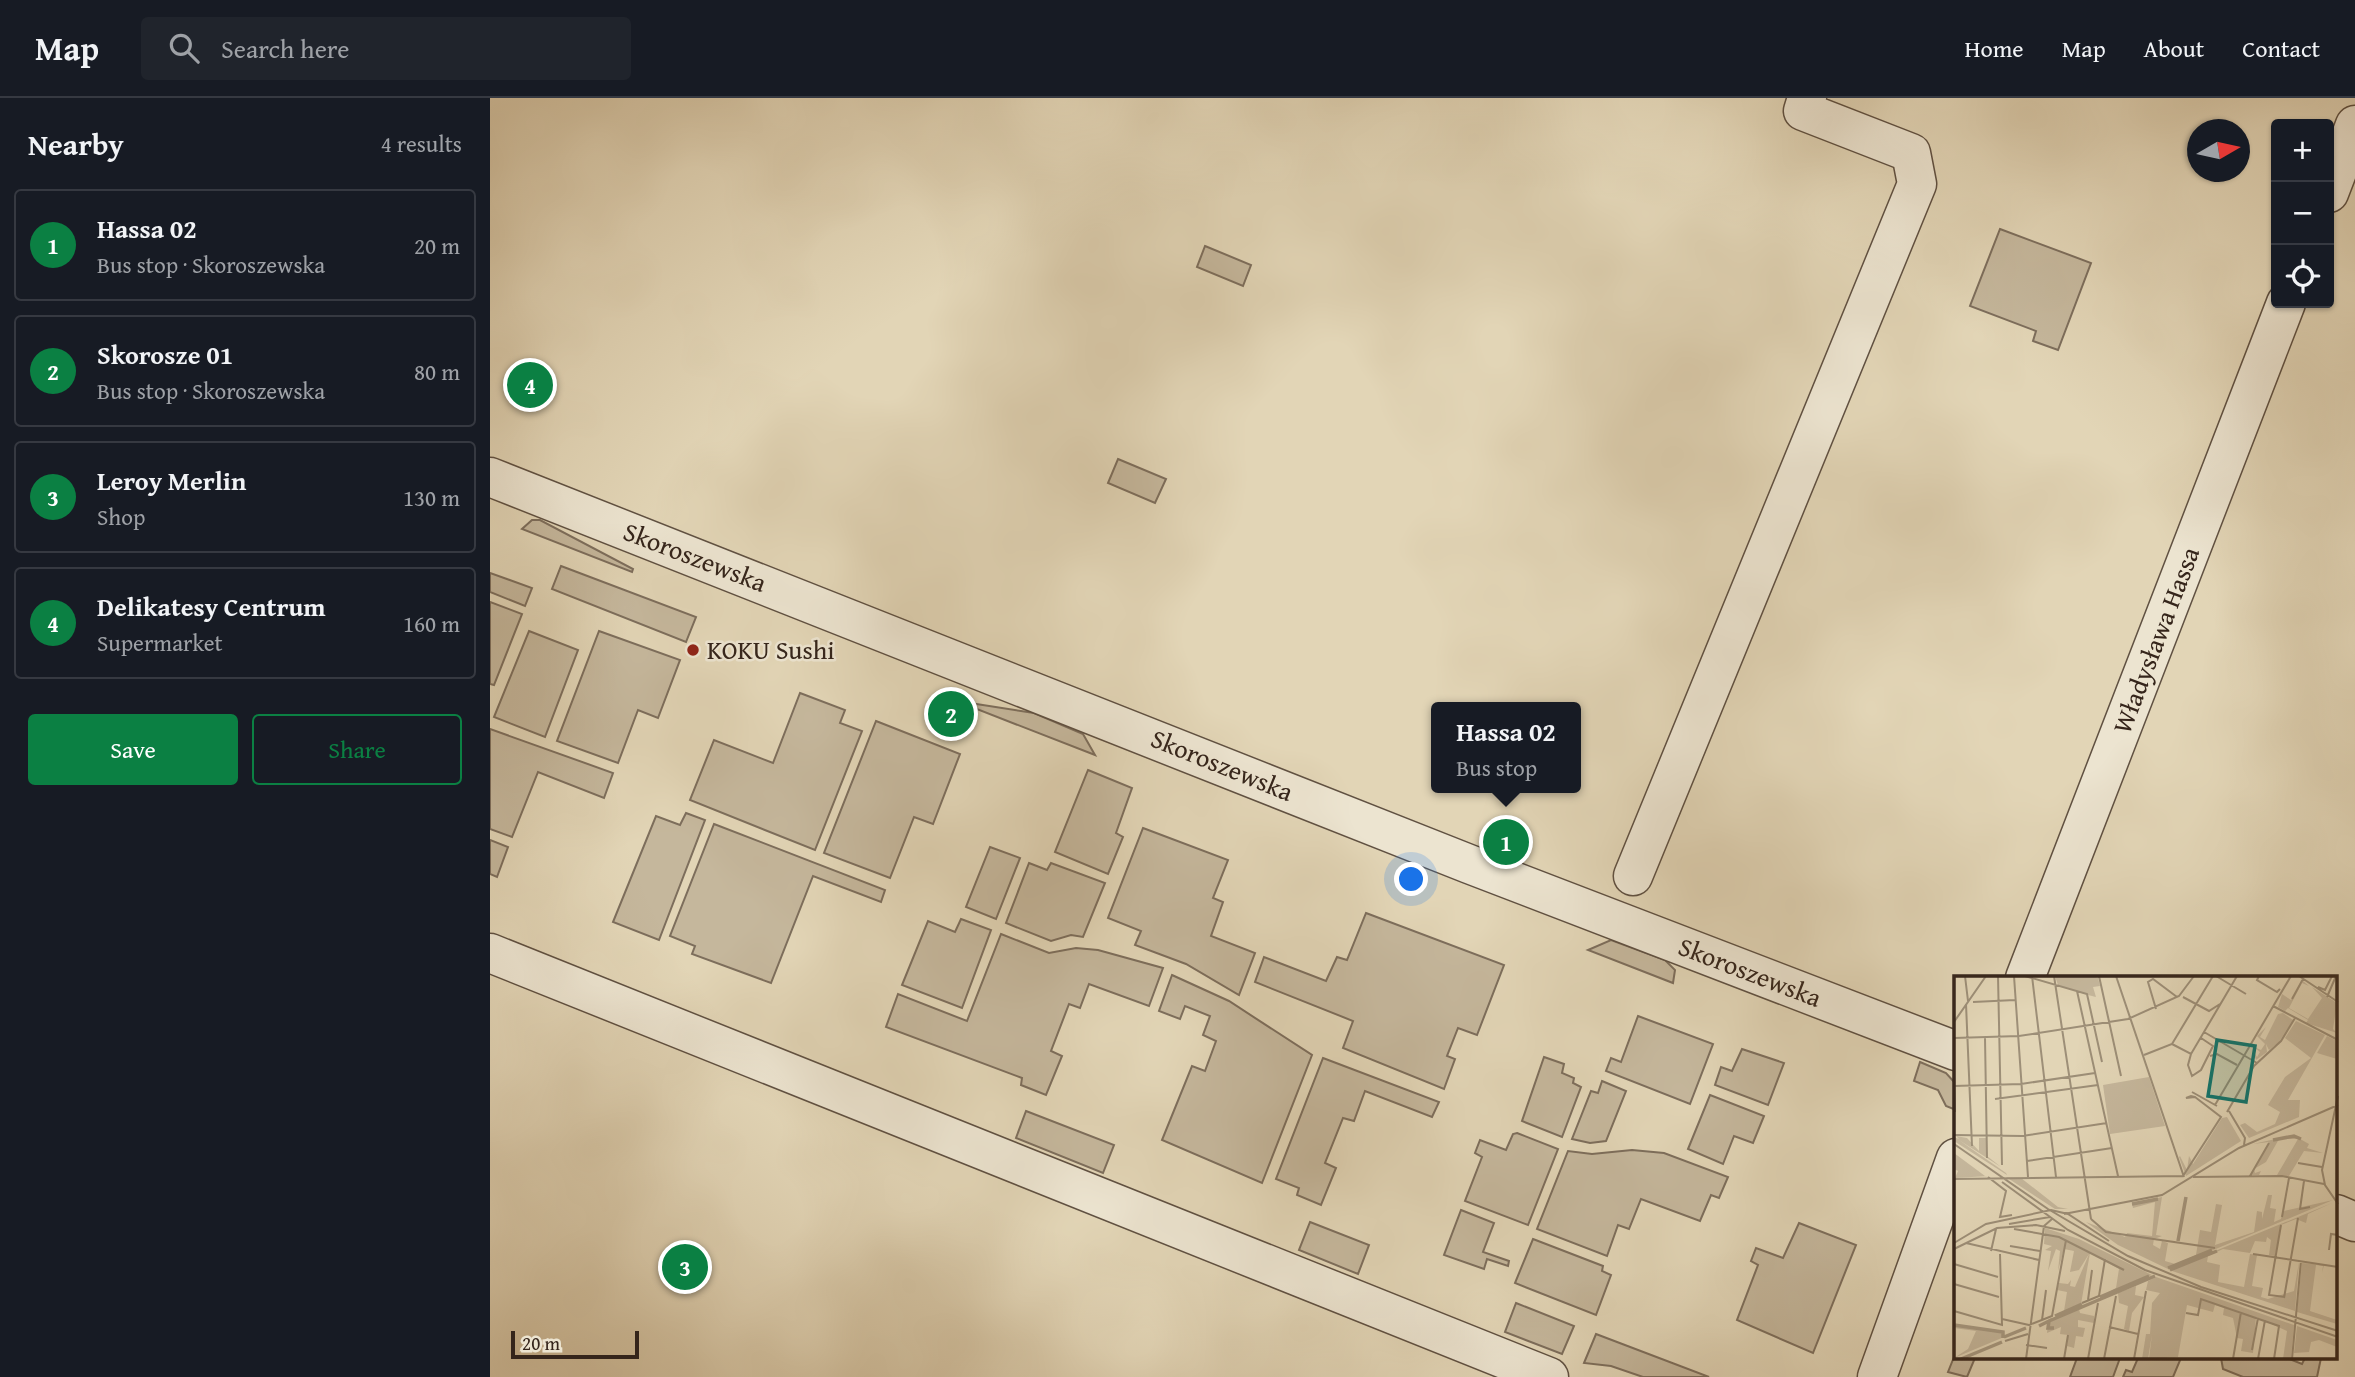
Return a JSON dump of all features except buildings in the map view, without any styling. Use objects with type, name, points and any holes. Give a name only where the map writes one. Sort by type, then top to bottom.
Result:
[{"type":"street","points":[[1633,876],[1917,184],[1911,153],[1803,111],[1807,98]]},
{"type":"street","points":[[2333,182],[2355,125]]},
{"type":"street","name":"Władysława Hassa","points":[[2026,976],[2284,308]]},
{"type":"street","name":"Skoroszewska","points":[[490,477],[1469,864],[1954,1050]]},
{"type":"street","points":[[490,953],[1549,1377]]},
{"type":"street","points":[[1877,1377],[1954,1164]]},
{"type":"street","points":[[2338,1215],[2355,1222]]},
{"type":"shaded area","points":[[2000,229],[2091,263],[2058,350],[2033,341],[2036,331],[1970,306]]},
{"type":"shaded area","points":[[1205,246],[1251,265],[1243,286],[1197,267]]},
{"type":"shaded area","points":[[1118,459],[1166,479],[1155,503],[1108,483]]},
{"type":"shaded area","points":[[532,520],[540,520],[633,569],[632,572],[522,529]]},
{"type":"shaded area","points":[[561,566],[696,617],[686,642],[552,589]]},
{"type":"shaded area","points":[[490,573],[532,588],[525,606],[490,592]]},
{"type":"shaded area","points":[[490,602],[522,614],[494,685],[490,684]]},
{"type":"shaded area","points":[[529,631],[578,650],[545,737],[494,717]]},
{"type":"shaded area","points":[[599,631],[680,660],[658,718],[638,710],[618,763],[557,741]]},
{"type":"shaded area","points":[[800,693],[845,710],[840,723],[862,731],[815,850],[690,800],[714,740],[773,763]]},
{"type":"shaded area","points":[[970,703],[1034,713],[1083,734],[1095,755],[969,706]]},
{"type":"shaded area","points":[[876,721],[960,754],[933,824],[914,817],[890,878],[824,853]]},
{"type":"shaded area","points":[[490,729],[613,773],[604,798],[538,772],[512,837],[490,829]]},
{"type":"shaded area","points":[[1088,770],[1132,788],[1116,833],[1123,837],[1108,874],[1055,852]]},
{"type":"shaded area","points":[[686,813],[705,820],[659,940],[613,922],[656,816],[680,825]]},
{"type":"shaded area","points":[[714,824],[885,890],[881,902],[813,876],[771,983],[692,954],[695,946],[670,936]]},
{"type":"shaded area","points":[[1143,828],[1228,860],[1213,898],[1223,902],[1211,936],[1255,953],[1239,995],[1186,964],[1135,945],[1141,931],[1108,918]]},
{"type":"shaded area","points":[[490,840],[508,847],[497,877],[490,874]]},
{"type":"shaded area","points":[[990,847],[1020,858],[996,919],[966,907]]},
{"type":"shaded area","points":[[1029,863],[1047,870],[1051,863],[1105,883],[1083,937],[1071,935],[1051,941],[1006,923]]},
{"type":"shaded area","points":[[1366,913],[1504,965],[1477,1035],[1458,1028],[1447,1056],[1455,1059],[1444,1089],[1343,1048],[1353,1021],[1255,982],[1264,957],[1326,981],[1337,957],[1347,960]]},
{"type":"shaded area","points":[[961,919],[991,930],[962,1008],[902,985],[928,921],[955,932]]},
{"type":"shaded area","points":[[1001,934],[1049,953],[1076,948],[1098,950],[1163,968],[1149,1006],[1089,984],[1080,1008],[1069,1004],[1051,1051],[1062,1056],[1046,1095],[1021,1085],[1022,1078],[886,1027],[898,994],[967,1021]]},
{"type":"shaded area","points":[[1611,940],[1665,960],[1675,970],[1673,983],[1588,950]]},
{"type":"shaded area","points":[[1172,975],[1229,1001],[1312,1055],[1262,1183],[1162,1140],[1192,1066],[1205,1071],[1216,1041],[1203,1035],[1210,1016],[1185,1006],[1180,1019],[1159,1011]]},
{"type":"shaded area","points":[[1638,1016],[1713,1044],[1690,1104],[1606,1071],[1611,1058],[1621,1062]]},
{"type":"shaded area","points":[[1742,1049],[1784,1063],[1768,1105],[1715,1085],[1721,1067],[1732,1071]]},
{"type":"shaded area","points":[[1544,1057],[1564,1064],[1562,1073],[1574,1078],[1573,1083],[1581,1087],[1562,1137],[1522,1121]]},
{"type":"shaded area","points":[[1323,1058],[1439,1102],[1432,1117],[1365,1091],[1354,1121],[1343,1118],[1325,1163],[1336,1168],[1321,1205],[1297,1195],[1299,1188],[1276,1179]]},
{"type":"shaded area","points":[[1920,1062],[1946,1073],[1954,1082],[1954,1109],[1946,1106],[1938,1090],[1914,1081]]},
{"type":"shaded area","points":[[1602,1081],[1626,1091],[1606,1141],[1590,1143],[1572,1139],[1591,1091],[1598,1093]]},
{"type":"shaded area","points":[[1710,1095],[1764,1116],[1753,1143],[1734,1136],[1723,1164],[1688,1149]]},
{"type":"shaded area","points":[[1026,1111],[1114,1145],[1103,1173],[1016,1138]]},
{"type":"shaded area","points":[[1517,1133],[1558,1149],[1528,1225],[1465,1201],[1482,1157],[1475,1153],[1480,1140],[1506,1150],[1513,1134]]},
{"type":"shaded area","points":[[1632,1150],[1664,1153],[1728,1177],[1719,1198],[1711,1195],[1700,1221],[1641,1199],[1629,1229],[1618,1225],[1607,1256],[1537,1229],[1568,1151],[1592,1154]]},
{"type":"shaded area","points":[[1461,1210],[1494,1223],[1483,1252],[1509,1261],[1508,1266],[1487,1259],[1484,1269],[1444,1255]]},
{"type":"shaded area","points":[[1310,1222],[1369,1245],[1358,1274],[1299,1250]]},
{"type":"shaded area","points":[[1799,1223],[1856,1245],[1813,1353],[1737,1320],[1758,1265],[1751,1261],[1756,1248],[1783,1258]]},
{"type":"shaded area","points":[[1533,1239],[1603,1266],[1602,1271],[1611,1275],[1596,1315],[1515,1283]]},
{"type":"shaded area","points":[[1516,1303],[1574,1326],[1562,1354],[1505,1332]]},
{"type":"shaded area","points":[[1596,1334],[1709,1377],[1643,1377],[1611,1366],[1584,1363]]},
{"type":"shaded area","points":[[1954,1357],[1954,1360],[1974,1360],[1967,1377],[1948,1372]]},
{"type":"shaded area","points":[[2076,1360],[2119,1360],[2113,1377],[2070,1377]]},
{"type":"shaded area","points":[[2137,1360],[2180,1360],[2173,1377],[2123,1377],[2126,1370],[2132,1372]]},
{"type":"shaded area","points":[[2221,1360],[2292,1360],[2302,1364],[2304,1360],[2321,1360],[2317,1377],[2243,1377],[2223,1369]]},
{"type":"place","name":"Delikatesy Centrum","points":[[530,385]]},
{"type":"place","name":"KOKU Sushi","points":[[693,650]]},
{"type":"place","name":"Skorosze 01","points":[[951,714]]},
{"type":"place","name":"Hassa 02","points":[[1506,842]]},
{"type":"place","name":"Leroy Merlin","points":[[685,1267]]}]
